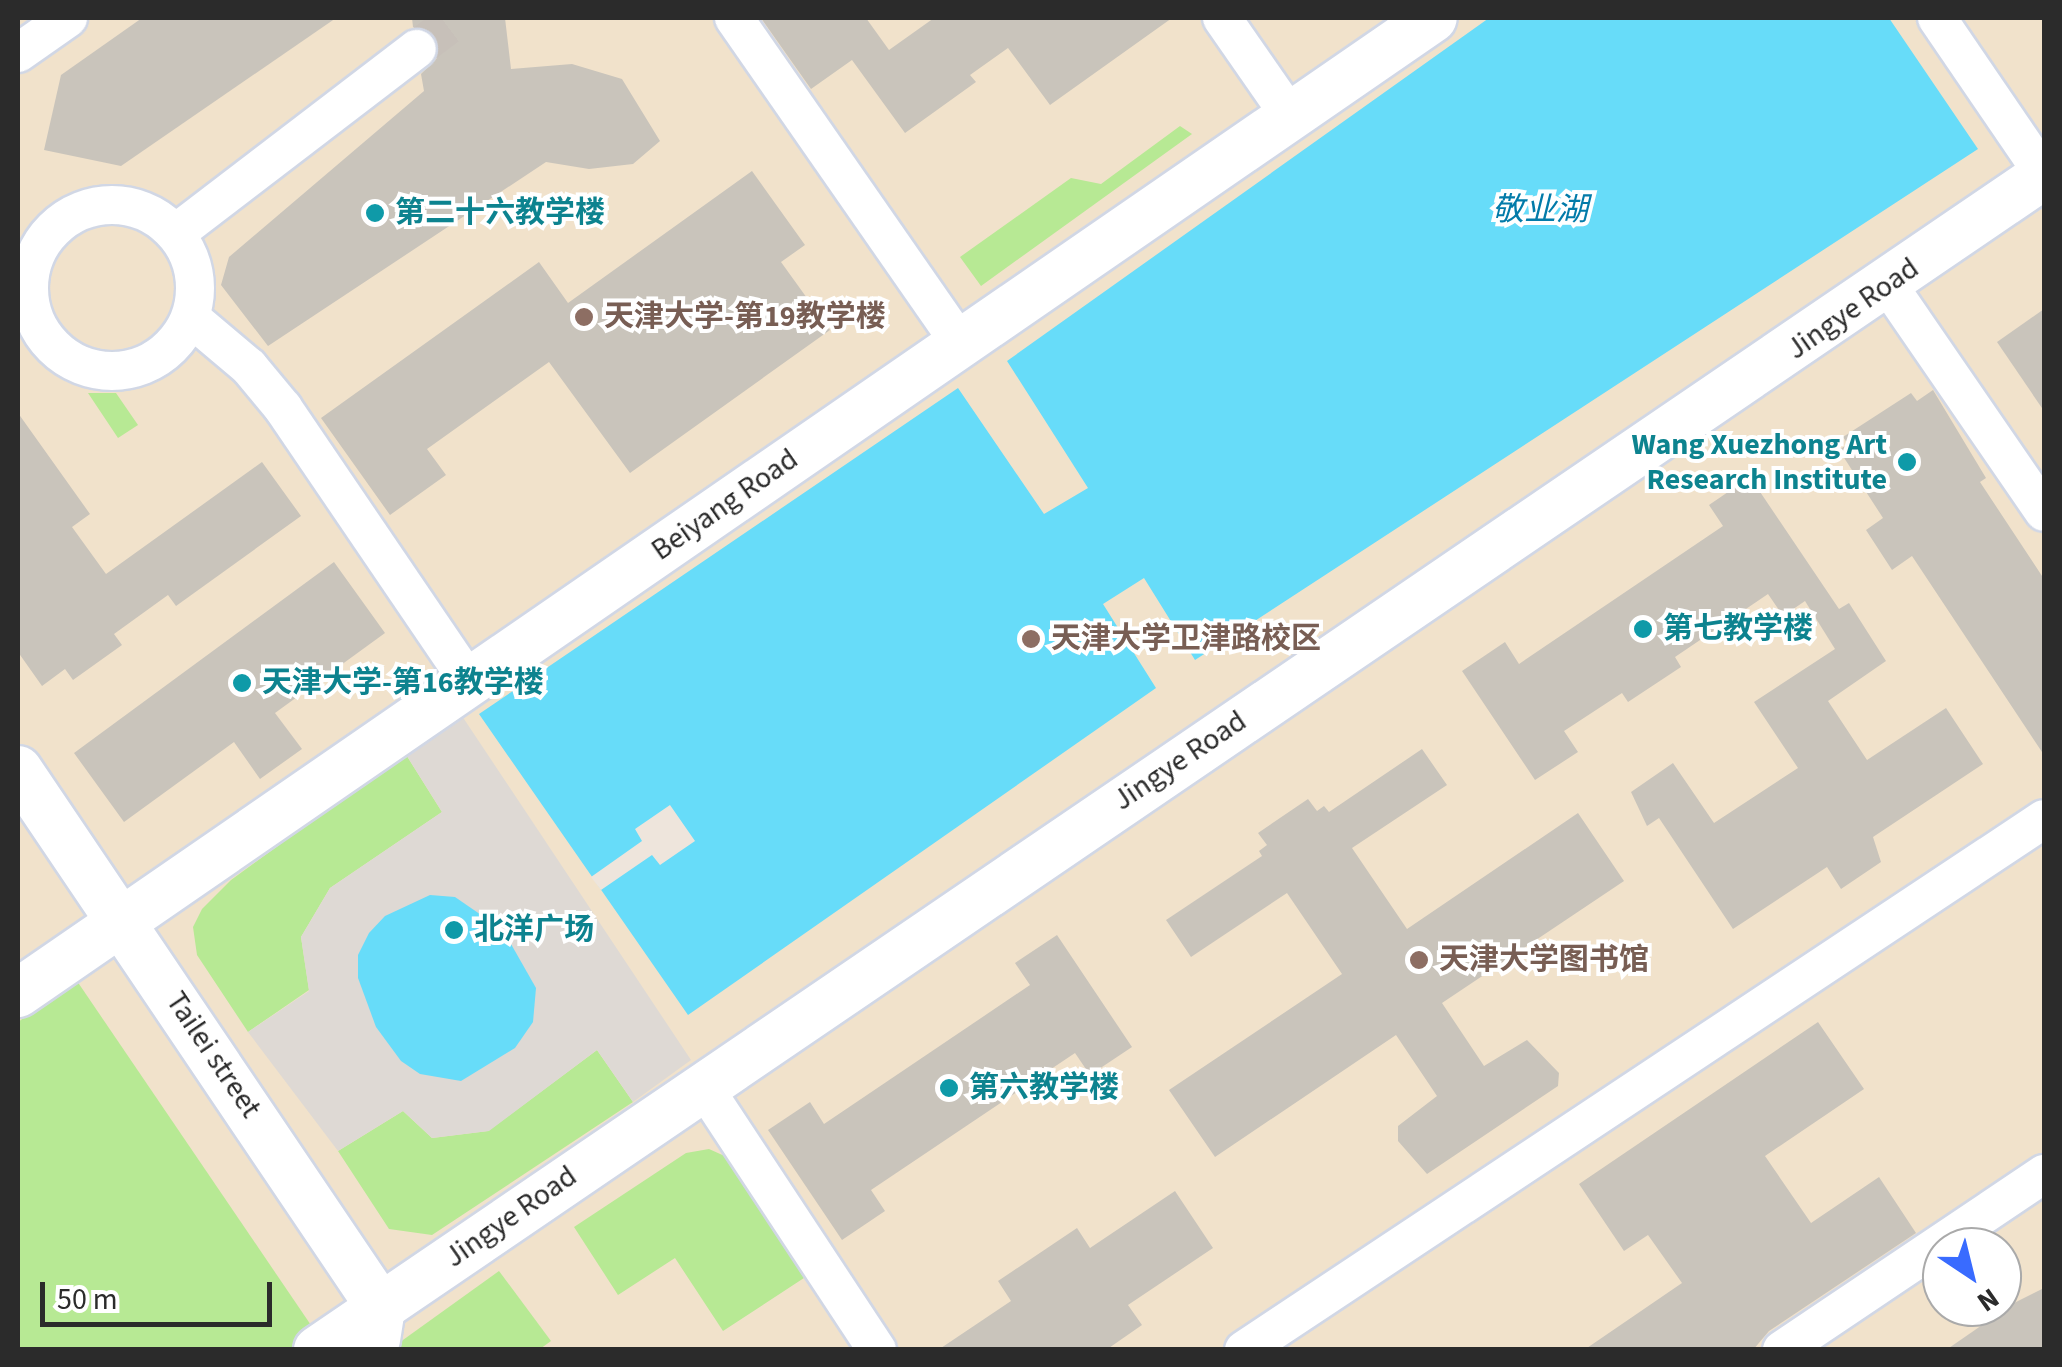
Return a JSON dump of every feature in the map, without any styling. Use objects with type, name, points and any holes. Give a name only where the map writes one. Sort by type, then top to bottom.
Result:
[{"type":"street","points":[[18,53],[68,18]]},
{"type":"street","points":[[734,18],[960,343]]},
{"type":"street","points":[[1222,18],[1290,116]]},
{"type":"street","name":"Beiyang Road","points":[[18,993],[1433,18]]},
{"type":"street","points":[[1937,18],[2044,175]]},
{"type":"street","points":[[176,233],[417,48]]},
{"type":"street","name":"Jingye Road","points":[[318,1350],[378,1329],[702,1086],[1888,285],[2044,175]]},
{"type":"street","points":[[132,206],[176,233],[192,258],[196,288],[191,318],[160,357],[114,372],[78,364],[30,348],[30,268],[58,224],[80,210],[132,206]]},
{"type":"street","points":[[1888,285],[2044,512]]},
{"type":"street","points":[[191,318],[249,367],[283,408],[469,682]]},
{"type":"street","name":"Tailei street","points":[[18,770],[123,919],[378,1329]]},
{"type":"street","points":[[1244,1350],[2044,819]]},
{"type":"street","points":[[702,1086],[878,1350]]},
{"type":"street","points":[[1782,1350],[2044,1174]]},
{"type":"shaded area","name":"天津大学卫津路校区","points":[[18,18],[2044,18],[2044,1349],[18,1349]]},
{"type":"shaded area","name":"北洋广场","points":[[462,716],[691,1060],[633,1102],[597,1050],[489,1131],[432,1138],[403,1111],[338,1151],[248,1032],[309,991],[301,937],[330,888],[442,812],[405,753]]},
{"type":"green space","points":[[1180,126],[1192,134],[981,286],[960,257],[1071,178],[1101,184]]},
{"type":"green space","points":[[88,393],[116,393],[138,425],[118,438]]},
{"type":"green space","points":[[405,753],[442,812],[330,888],[301,937],[309,990],[248,1032],[197,955],[193,927],[202,909],[231,880]]},
{"type":"green space","points":[[77,981],[317,1334],[293,1349],[18,1349],[18,1022]]},
{"type":"green space","points":[[597,1050],[633,1102],[432,1235],[389,1229],[338,1151],[403,1111],[432,1138],[488,1131]]},
{"type":"green space","points":[[709,1149],[729,1158],[807,1276],[723,1331],[675,1258],[618,1295],[574,1227],[686,1153]]},
{"type":"green space","points":[[499,1271],[551,1341],[540,1349],[389,1350]]},
{"type":"water","name":"敬业湖","points":[[1489,18],[1889,18],[1978,149],[1195,660],[1144,578],[1103,604],[1156,688],[688,1015],[479,714],[958,388],[1044,514],[1088,488],[1007,361]]},
{"type":"water","points":[[430,895],[455,897],[503,930],[536,988],[533,1022],[515,1048],[461,1081],[420,1074],[401,1061],[376,1027],[358,978],[358,955],[369,933],[385,916]]},
{"type":"pier","points":[[670,805],[695,841],[660,865],[652,855],[601,890],[591,877],[642,841],[635,829]]},
{"type":"building","points":[[142,18],[336,18],[121,166],[44,150],[61,75]]},
{"type":"building","name":"第二十六教学楼","points":[[412,18],[505,18],[511,69],[572,64],[622,79],[660,141],[633,164],[589,169],[546,162],[268,346],[221,285],[229,257],[424,91],[421,74],[437,58],[439,45],[426,29],[413,27]]},
{"type":"building","points":[[761,18],[866,18],[889,50],[934,18],[1172,18],[1050,105],[1008,48],[970,75],[976,82],[905,133],[852,60],[811,89]]},
{"type":"building","name":"天津大学-第19教学楼","points":[[752,171],[805,245],[781,262],[830,330],[630,473],[549,362],[427,449],[446,475],[390,515],[321,418],[539,262],[568,303]]},
{"type":"building","points":[[2044,309],[2044,411],[1997,342]]},
{"type":"building","points":[[1933,390],[1986,478],[1980,482],[2044,579],[2044,755],[1912,556],[1892,570],[1866,530],[1883,518],[1839,450],[1848,444],[1843,437],[1911,393],[1917,401]]},
{"type":"building","points":[[18,413],[90,514],[72,527],[106,574],[262,462],[301,516],[176,606],[168,595],[114,634],[122,645],[73,680],[65,669],[42,686],[18,652]]},
{"type":"building","points":[[1750,477],[1839,609],[1849,603],[1886,661],[1828,701],[1867,760],[1946,708],[1983,764],[1873,837],[1881,862],[1841,889],[1827,867],[1733,929],[1659,818],[1647,826],[1631,792],[1673,763],[1714,823],[1798,768],[1754,702],[1835,649],[1805,601],[1783,616],[1768,594],[1675,657],[1681,667],[1628,702],[1622,693],[1564,731],[1578,752],[1535,780],[1462,671],[1505,642],[1519,664],[1723,526],[1709,505]]},
{"type":"building","name":"天津大学-第16教学楼","points":[[334,562],[385,633],[275,713],[302,749],[260,779],[234,742],[124,822],[74,753]]},
{"type":"building","name":"天津大学图书馆","points":[[1422,749],[1447,785],[1352,848],[1407,929],[1578,813],[1624,881],[1442,1003],[1484,1066],[1527,1040],[1559,1073],[1558,1086],[1427,1174],[1398,1141],[1398,1126],[1437,1096],[1396,1035],[1215,1157],[1169,1090],[1342,974],[1287,893],[1191,957],[1166,920],[1262,856],[1259,851],[1267,845],[1258,833],[1308,799],[1317,811],[1324,806],[1329,812]]},
{"type":"building","name":"第六教学楼","points":[[1057,935],[1132,1047],[1090,1075],[1075,1053],[871,1190],[885,1211],[842,1240],[768,1130],[810,1102],[824,1124],[1030,985],[1015,963]]},
{"type":"building","points":[[1818,1022],[1864,1089],[1765,1156],[1811,1223],[1879,1177],[1916,1233],[1769,1331],[1753,1350],[1584,1350],[1682,1283],[1648,1235],[1624,1251],[1579,1184]]},
{"type":"building","points":[[1175,1191],[1213,1248],[1128,1305],[1142,1325],[1106,1350],[938,1350],[1011,1301],[998,1281],[1077,1228],[1090,1248]]},
{"type":"building","points":[[2044,1288],[2044,1350],[1946,1350],[1979,1327],[2022,1327],[2022,1299]]},
{"type":"tunnel","points":[[417,49],[458,18]]},
{"type":"place","name":"第二十六教学楼","points":[[375,213]]},
{"type":"place","name":"天津大学-第19教学楼","points":[[584,317]]},
{"type":"place","name":"Wang Xuezhong Art Research Institute","points":[[1907,462]]},
{"type":"place","name":"第七教学楼","points":[[1643,629]]},
{"type":"place","name":"天津大学卫津路校区","points":[[1031,639]]},
{"type":"place","name":"天津大学-第16教学楼","points":[[242,683]]},
{"type":"place","name":"北洋广场","points":[[454,930]]},
{"type":"place","name":"天津大学图书馆","points":[[1419,960]]},
{"type":"place","name":"第六教学楼","points":[[949,1088]]}]
